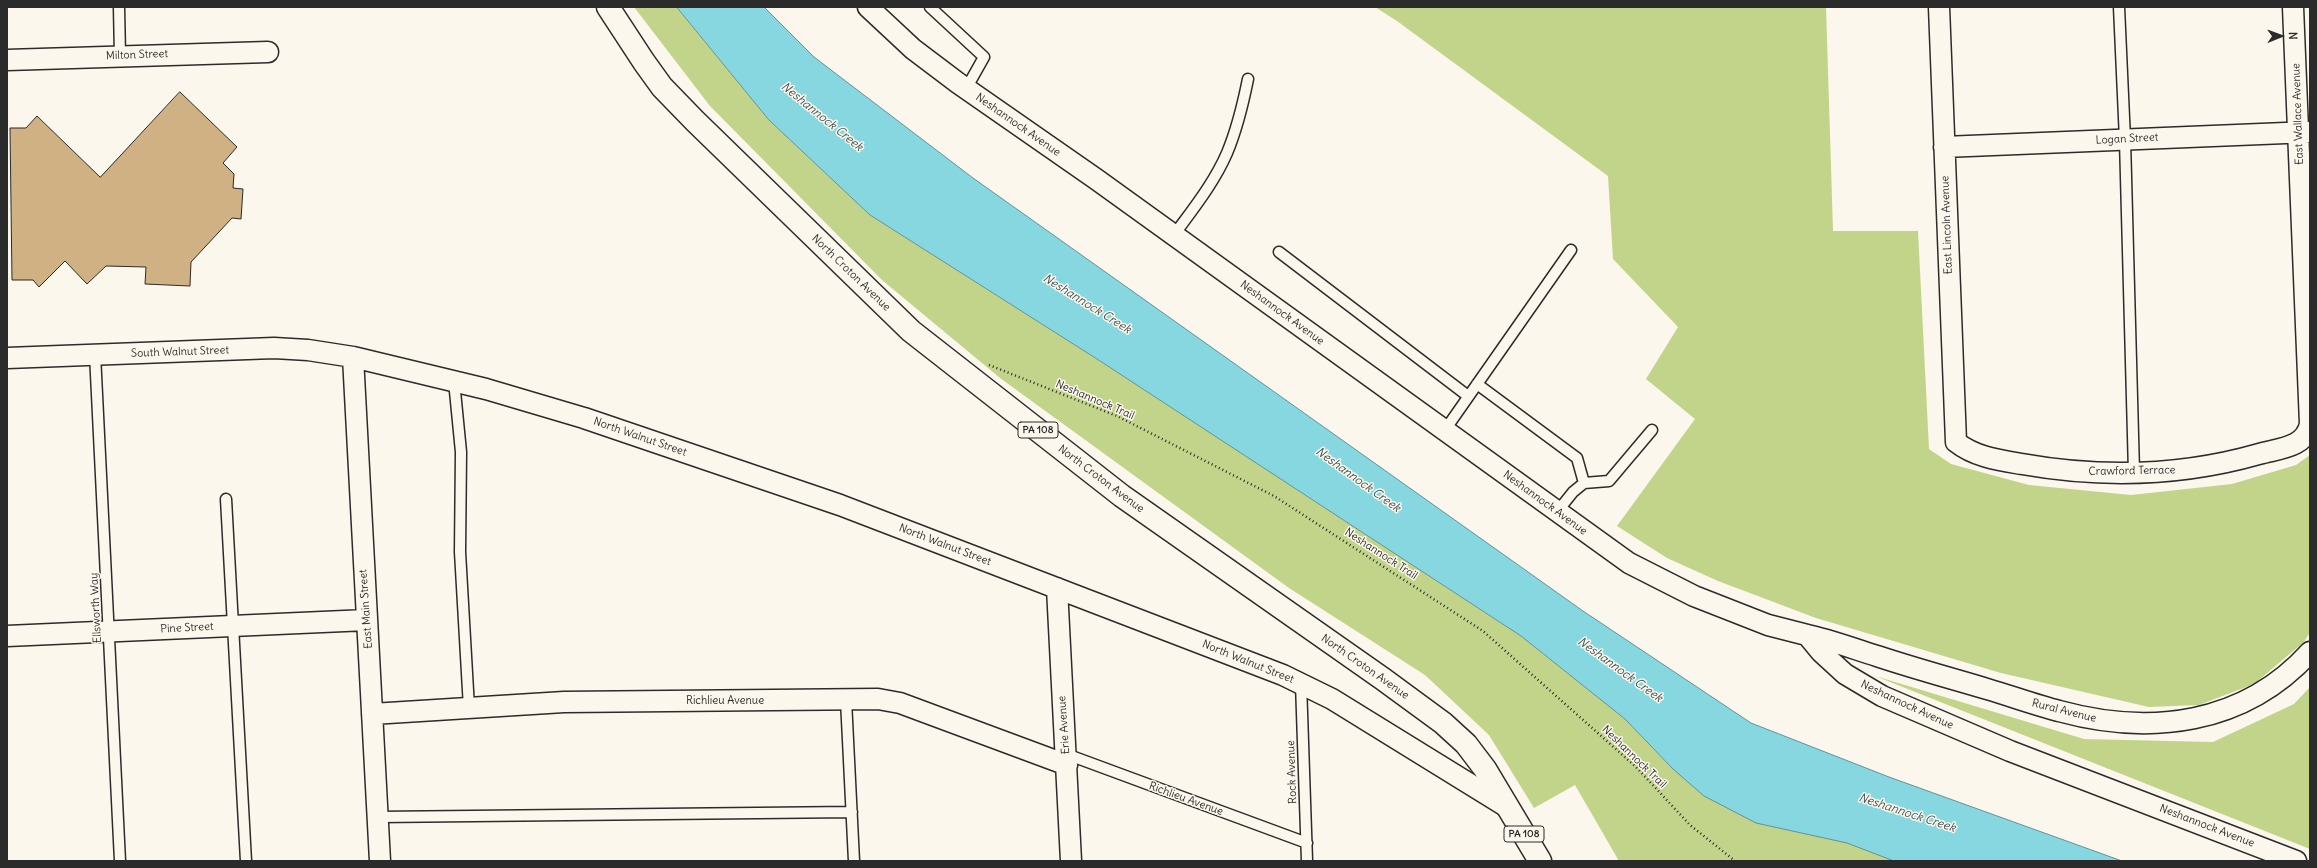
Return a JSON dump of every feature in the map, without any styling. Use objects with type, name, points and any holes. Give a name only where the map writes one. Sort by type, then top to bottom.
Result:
[{"type":"main road","name":"North Croton Avenue","points":[[608,7],[644,62],[668,93],[911,331],[1122,496],[1383,679],[1443,723],[1466,744],[1485,769],[1540,861]]},
{"type":"street","name":"Neshannock Avenue","points":[[868,7],[913,49],[966,89],[1174,235],[1557,512],[1630,563],[1667,584],[1760,622],[1807,635],[1821,652],[1845,674],[1882,696],[2010,751],[2296,861]]},
{"type":"street","name":"East Lincoln Avenue","points":[[1939,7],[1956,442]]},
{"type":"street","name":"East Wallace Avenue","points":[[2293,7],[2304,132],[2310,424],[2306,436]]},
{"type":"street","name":"Milton Street","points":[[7,60],[268,52]]},
{"type":"street","name":"Logan Street","points":[[1944,146],[2304,132]]},
{"type":"street","name":"South Walnut Street","points":[[7,358],[274,348],[308,350],[353,357]]},
{"type":"street","name":"North Walnut Street","points":[[353,357],[454,381],[584,418],[826,500],[1057,588],[1301,683],[1428,756],[1507,806]]},
{"type":"street","name":"East Main Street","points":[[353,357],[380,861]]},
{"type":"street","name":"Crawford Terrace","points":[[1956,442],[1964,448],[1986,458],[2094,474],[2182,471],[2238,460],[2296,444],[2306,436]]},
{"type":"street","name":"Erie Avenue","points":[[1057,588],[1071,861]]},
{"type":"street","name":"Pine Street","points":[[7,636],[367,620]]},
{"type":"street","name":"Rural Avenue","points":[[1807,635],[2060,712],[2104,721],[2150,724],[2184,721],[2218,713],[2251,699],[2282,678],[2310,652]]},
{"type":"street","name":"Richlieu Avenue","points":[[372,714],[572,702],[878,699],[900,703],[1066,759]]},
{"type":"lane","points":[[119,7],[120,56]]},
{"type":"lane","points":[[930,7],[984,58],[966,89]]},
{"type":"lane","points":[[2120,7],[2134,472]]},
{"type":"lane","points":[[1174,235],[1214,179],[1227,152],[1240,114],[1248,79]]},
{"type":"lane","points":[[1445,430],[1571,250]]},
{"type":"lane","points":[[1279,252],[1468,396]]},
{"type":"lane","name":"Ellsworth Way","points":[[95,354],[120,861]]},
{"type":"lane","points":[[454,381],[461,452],[460,552],[469,708]]},
{"type":"lane","points":[[1477,384],[1577,458],[1584,483]]},
{"type":"lane","points":[[1557,512],[1573,492],[1584,483],[1609,480],[1652,430]]},
{"type":"lane","points":[[226,499],[246,861]]},
{"type":"lane","name":"Rock Avenue","points":[[1301,683],[1308,861]]},
{"type":"lane","points":[[846,700],[854,861]]},
{"type":"lane","name":"Richlieu Avenue","points":[[1066,759],[1307,843]]},
{"type":"lane","points":[[378,817],[852,812]]},
{"type":"path","name":"Neshannock Trail","points":[[986,363],[1117,416],[1274,496],[1476,626],[1636,767],[1690,825],[1735,861]]},
{"type":"green space","points":[[634,7],[677,7],[769,120],[870,215],[1097,359],[1521,636],[1625,719],[1673,769],[1894,861],[1619,861],[1575,785],[1534,808],[1489,735],[1425,675],[1289,588],[1000,378],[882,280],[710,106]]},
{"type":"green space","points":[[1375,7],[1826,7],[1833,231],[1918,231],[1929,449],[1951,464],[2029,485],[2131,495],[2232,484],[2296,465],[2310,455],[2310,632],[2304,642],[2254,684],[2199,705],[2149,707],[2001,673],[1816,618],[1718,581],[1667,558],[1617,526],[1695,419],[1646,379],[1678,327],[1613,259],[1608,176],[1397,21]]},
{"type":"green space","points":[[1875,676],[2084,739],[2213,742],[2294,704],[2310,687],[2310,849]]},
{"type":"water","name":"Neshannock Creek","points":[[677,7],[764,7],[814,57],[973,178],[1583,611],[1751,723],[1889,777],[2122,861],[1894,861],[1847,843],[1756,823],[1704,796],[1673,769],[1625,719],[1521,636],[1097,359],[870,215],[769,120]]},
{"type":"building","points":[[180,92],[237,147],[223,163],[234,174],[233,188],[243,189],[241,219],[232,218],[191,262],[190,286],[145,284],[146,267],[106,266],[87,284],[65,261],[39,287],[33,280],[12,280],[10,128],[26,128],[37,116],[100,177]]}]
